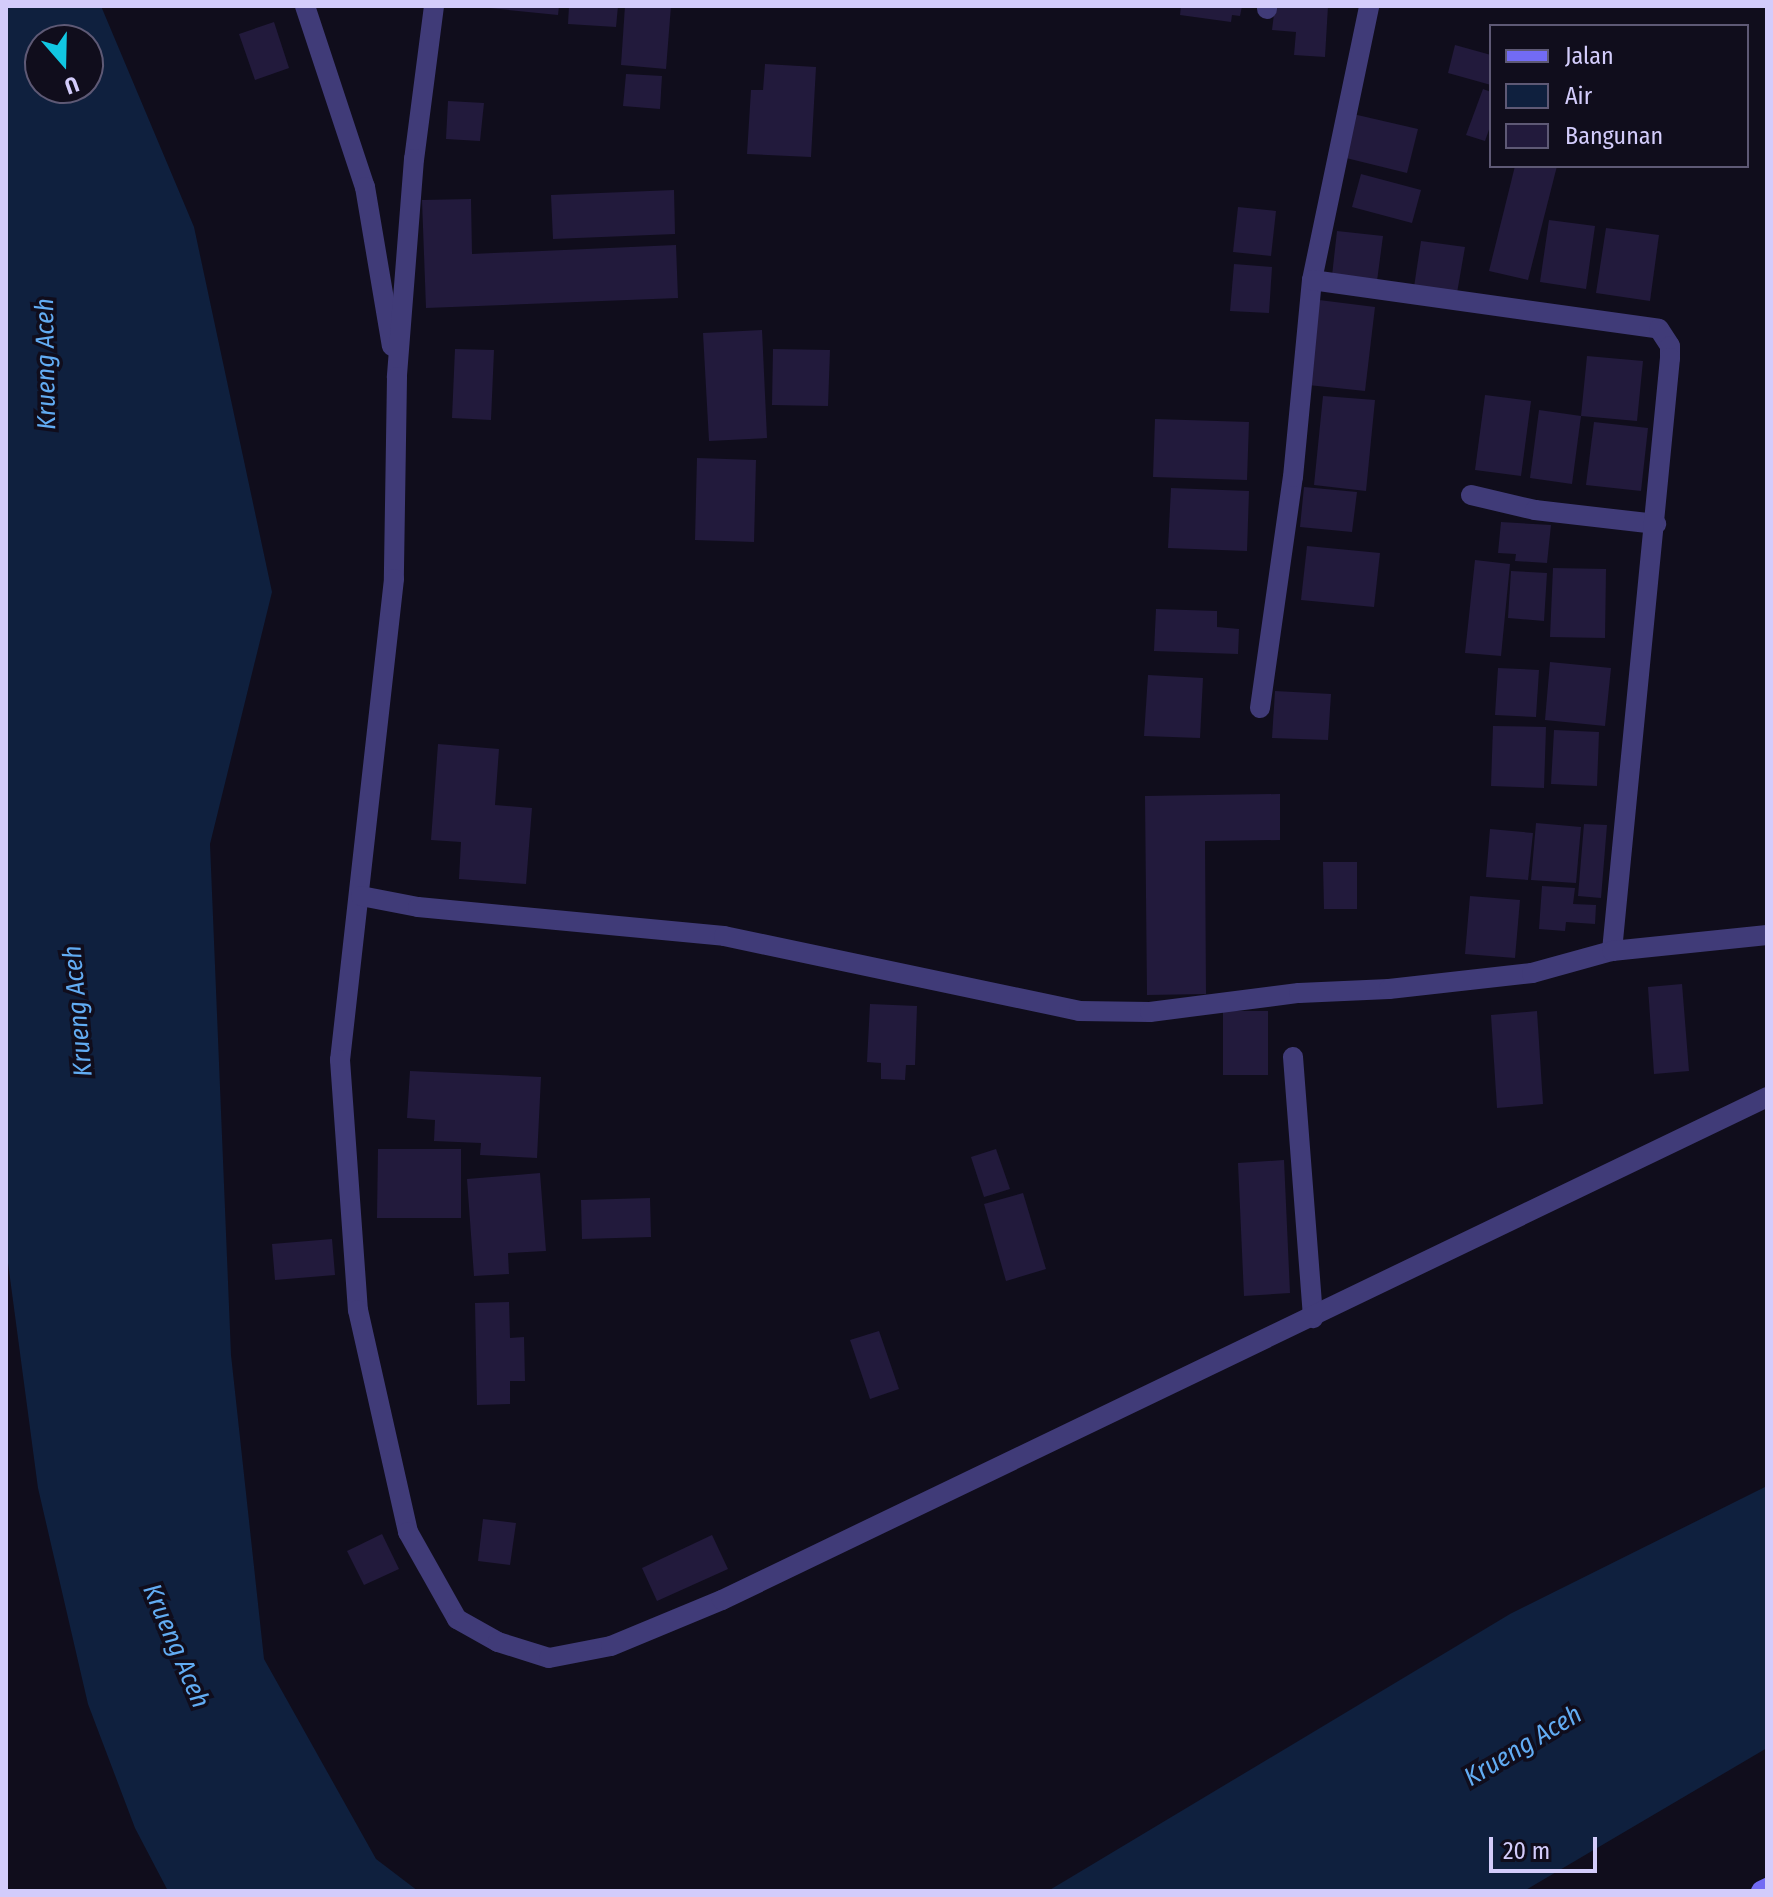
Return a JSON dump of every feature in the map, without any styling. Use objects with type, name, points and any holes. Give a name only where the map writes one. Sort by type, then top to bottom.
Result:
[{"type":"street","points":[[305,6],[365,187],[397,377]]},
{"type":"street","points":[[434,6],[414,159],[397,377],[394,579],[361,896],[340,1060],[358,1310],[408,1532],[457,1619],[498,1642],[549,1658],[611,1646],[722,1600],[1767,1097]]},
{"type":"street","points":[[1260,708],[1293,477],[1312,280],[1369,6]]},
{"type":"street","points":[[1312,280],[1659,329],[1670,346],[1656,524],[1646,576],[1612,951]]},
{"type":"street","points":[[1471,495],[1565,514],[1656,524]]},
{"type":"street","points":[[361,896],[418,907],[724,936],[1079,1011],[1150,1012],[1299,993],[1389,989],[1532,973],[1612,951],[1767,935]]},
{"type":"street","points":[[1293,1057],[1313,1318]]},
{"type":"street","points":[[1761,1891],[1767,1888]]},
{"type":"water","name":"Krueng Aceh","points":[[6,6],[101,6],[194,227],[272,592],[210,844],[231,1355],[264,1659],[376,1859],[418,1891],[168,1891],[135,1828],[88,1704],[38,1488],[6,1248]]},
{"type":"water","name":"Krueng Aceh","points":[[1767,1486],[1767,1748],[1524,1891],[1048,1891],[1510,1614]]},
{"type":"building","points":[[470,6],[559,6],[558,15]]},
{"type":"building","points":[[569,6],[618,6],[616,27],[568,24]]},
{"type":"building","points":[[625,6],[671,6],[666,69],[621,65]]},
{"type":"building","points":[[1181,6],[1242,6],[1240,16],[1232,15],[1231,22],[1180,15]]},
{"type":"building","points":[[1275,6],[1328,6],[1325,57],[1294,55],[1296,32],[1272,30]]},
{"type":"building","points":[[274,22],[289,68],[255,80],[239,34]]},
{"type":"building","points":[[1455,45],[1489,54],[1489,84],[1448,73]]},
{"type":"building","points":[[765,64],[816,67],[811,157],[747,154],[751,90],[763,90]]},
{"type":"building","points":[[626,74],[662,76],[660,109],[623,106]]},
{"type":"building","points":[[1483,89],[1489,91],[1489,130],[1485,141],[1466,135]]},
{"type":"building","points":[[448,101],[484,103],[480,141],[446,139]]},
{"type":"building","points":[[1353,114],[1418,129],[1407,173],[1342,157]]},
{"type":"building","points":[[1515,168],[1556,168],[1528,280],[1489,271]]},
{"type":"building","points":[[1361,174],[1421,190],[1412,223],[1352,207]]},
{"type":"building","points":[[674,190],[675,234],[553,239],[551,195]]},
{"type":"building","points":[[471,199],[472,254],[676,245],[678,298],[426,308],[422,200]]},
{"type":"building","points":[[1238,207],[1276,211],[1271,256],[1233,252]]},
{"type":"building","points":[[1549,220],[1595,226],[1586,289],[1540,282]]},
{"type":"building","points":[[1606,228],[1659,235],[1650,301],[1596,293]]},
{"type":"building","points":[[1337,231],[1383,236],[1377,281],[1332,276]]},
{"type":"building","points":[[1421,241],[1465,247],[1457,293],[1414,287]]},
{"type":"building","points":[[1234,264],[1272,267],[1269,313],[1230,311]]},
{"type":"building","points":[[1319,300],[1375,307],[1365,391],[1308,385]]},
{"type":"building","points":[[762,330],[767,438],[709,441],[703,333]]},
{"type":"building","points":[[455,349],[494,350],[491,420],[452,418]]},
{"type":"building","points":[[773,349],[830,350],[828,406],[772,405]]},
{"type":"building","points":[[1587,356],[1643,361],[1637,421],[1581,416]]},
{"type":"building","points":[[1485,395],[1531,401],[1521,476],[1475,470]]},
{"type":"building","points":[[1323,396],[1375,400],[1366,491],[1314,485]]},
{"type":"building","points":[[1539,410],[1581,416],[1572,484],[1530,478]]},
{"type":"building","points":[[1155,419],[1249,422],[1247,480],[1153,477]]},
{"type":"building","points":[[1594,422],[1648,428],[1641,491],[1586,485]]},
{"type":"building","points":[[697,458],[756,460],[754,542],[695,540]]},
{"type":"building","points":[[1304,487],[1357,492],[1352,532],[1300,527]]},
{"type":"building","points":[[1171,488],[1249,491],[1247,551],[1168,548]]},
{"type":"building","points":[[1501,522],[1551,525],[1547,563],[1515,561],[1516,554],[1498,553]]},
{"type":"building","points":[[1307,546],[1380,553],[1374,607],[1301,600]]},
{"type":"building","points":[[1475,560],[1510,564],[1501,656],[1465,653]]},
{"type":"building","points":[[1553,568],[1606,569],[1605,638],[1550,637]]},
{"type":"building","points":[[1511,571],[1547,573],[1544,621],[1508,618]]},
{"type":"building","points":[[1156,609],[1217,611],[1217,627],[1239,629],[1238,654],[1154,651]]},
{"type":"building","points":[[1550,662],[1611,668],[1605,726],[1545,720]]},
{"type":"building","points":[[1498,668],[1539,670],[1536,717],[1495,715]]},
{"type":"building","points":[[1148,675],[1203,678],[1200,738],[1144,736]]},
{"type":"building","points":[[1275,691],[1331,694],[1328,740],[1272,738]]},
{"type":"building","points":[[1493,726],[1546,727],[1544,788],[1491,786]]},
{"type":"building","points":[[1554,730],[1599,732],[1597,786],[1551,784]]},
{"type":"building","points":[[438,744],[499,749],[495,805],[532,808],[526,884],[459,879],[461,842],[431,840]]},
{"type":"building","points":[[1280,794],[1280,840],[1205,841],[1206,994],[1147,995],[1145,796]]},
{"type":"building","points":[[1536,823],[1581,827],[1576,883],[1531,880]]},
{"type":"building","points":[[1584,824],[1607,825],[1601,898],[1578,896]]},
{"type":"building","points":[[1490,829],[1533,833],[1528,880],[1486,877]]},
{"type":"building","points":[[1323,862],[1357,862],[1357,909],[1324,909]]},
{"type":"building","points":[[1542,886],[1575,888],[1573,904],[1596,905],[1595,924],[1566,922],[1565,931],[1539,929]]},
{"type":"building","points":[[1470,896],[1520,900],[1515,958],[1465,954]]},
{"type":"building","points":[[1682,984],[1689,1071],[1654,1074],[1648,987]]},
{"type":"building","points":[[870,1004],[917,1006],[915,1065],[906,1065],[905,1080],[881,1079],[881,1063],[867,1062]]},
{"type":"building","points":[[1223,1011],[1268,1011],[1268,1075],[1223,1075]]},
{"type":"building","points":[[1537,1011],[1543,1104],[1497,1108],[1491,1015]]},
{"type":"building","points":[[410,1071],[541,1077],[537,1158],[480,1155],[481,1143],[434,1141],[435,1120],[407,1118]]},
{"type":"building","points":[[378,1149],[461,1149],[461,1218],[377,1218]]},
{"type":"building","points":[[996,1149],[1010,1189],[984,1197],[971,1157]]},
{"type":"building","points":[[1284,1160],[1290,1293],[1244,1296],[1238,1163]]},
{"type":"building","points":[[540,1173],[546,1251],[508,1253],[509,1274],[474,1276],[467,1179]]},
{"type":"building","points":[[1023,1193],[1046,1269],[1006,1281],[984,1204]]},
{"type":"building","points":[[650,1198],[651,1237],[582,1239],[581,1200]]},
{"type":"building","points":[[332,1239],[335,1275],[275,1280],[272,1244]]},
{"type":"building","points":[[509,1302],[510,1338],[524,1337],[525,1381],[510,1381],[510,1404],[477,1405],[475,1303]]},
{"type":"building","points":[[879,1331],[899,1389],[870,1399],[850,1340]]},
{"type":"building","points":[[483,1519],[516,1523],[510,1565],[478,1561]]},
{"type":"building","points":[[382,1534],[399,1569],[364,1585],[347,1551]]},
{"type":"building","points":[[712,1535],[728,1569],[657,1601],[642,1568]]}]
